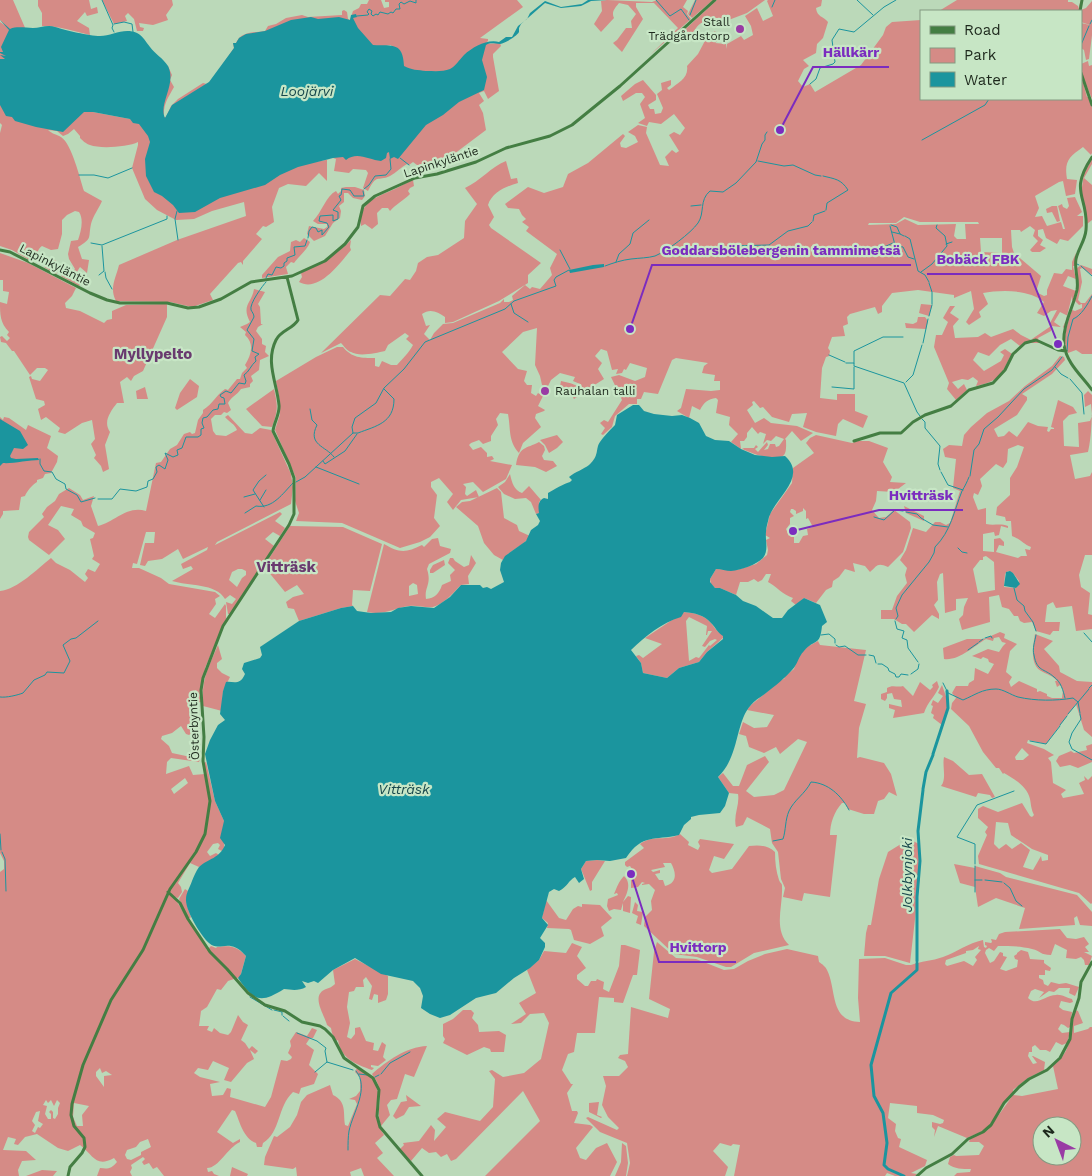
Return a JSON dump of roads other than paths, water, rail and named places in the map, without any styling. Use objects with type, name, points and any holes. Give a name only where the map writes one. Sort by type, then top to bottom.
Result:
[{"type":"street","name":"Lapinkyläntie","points":[[0,250],[10,252],[100,297],[120,303],[167,303],[188,308],[199,307],[228,296],[251,282],[287,277],[325,261],[345,244],[358,227],[363,206],[375,196],[415,178],[437,174],[476,162],[506,148],[544,138],[568,127],[620,86],[715,0]]},
{"type":"street","points":[[1082,76],[1092,105]]},
{"type":"street","points":[[1092,157],[1084,170],[1080,183],[1080,194],[1085,213],[1085,235],[1076,261],[1078,286],[1064,334],[1066,351],[1071,364],[1092,390]]},
{"type":"street","name":"Österbyntie","points":[[68,1176],[72,1165],[85,1147],[84,1138],[74,1126],[71,1115],[72,1104],[83,1065],[111,1000],[143,950],[168,892],[203,841],[210,807],[203,761],[204,738],[201,690],[203,678],[224,626],[294,514],[295,483],[293,473],[273,431],[280,407],[272,370],[272,350],[279,335],[294,326],[298,320],[287,277]]},
{"type":"street","points":[[854,441],[880,433],[900,433],[911,423],[925,415],[951,406],[969,390],[993,383],[1005,370],[1013,354],[1023,344],[1036,340],[1058,350],[1066,351]]},
{"type":"street","points":[[168,892],[180,903],[211,954],[227,968],[248,993],[265,1005],[285,1012],[302,1022],[320,1026],[333,1037],[344,1058],[374,1078],[379,1090],[377,1116],[380,1127],[422,1176]]},
{"type":"street","points":[[917,1176],[926,1168],[952,1154],[968,1139],[983,1132],[993,1122],[1004,1103],[1019,1087],[1029,1079],[1047,1070],[1060,1058],[1070,1039],[1072,1019],[1079,998],[1081,982],[1092,962]]},
{"type":"water","points":[[588,0],[607,0],[591,1],[581,6],[561,8],[545,3],[527,19],[530,13],[545,1],[561,7],[582,4]]},
{"type":"water","name":"Loojärvi","points":[[356,14],[357,17],[353,18],[358,28],[373,45],[396,47],[402,53],[404,66],[426,71],[444,71],[452,68],[464,55],[480,44],[494,41],[499,42],[506,37],[512,37],[518,26],[524,21],[519,28],[519,32],[510,40],[500,44],[491,43],[486,45],[482,60],[487,77],[484,90],[459,102],[443,115],[426,125],[398,159],[394,157],[390,159],[389,152],[386,158],[381,161],[354,156],[346,160],[343,157],[333,158],[298,167],[280,175],[265,185],[220,198],[195,212],[179,213],[173,205],[154,192],[146,176],[145,159],[150,142],[139,124],[133,123],[130,119],[84,112],[63,132],[15,121],[12,117],[6,116],[0,105],[0,59],[5,59],[0,55],[6,56],[0,52],[3,52],[1,47],[9,30],[0,20],[10,29],[50,26],[95,36],[105,36],[127,31],[137,33],[143,37],[168,66],[170,80],[163,112],[165,118],[172,105],[209,82],[234,48],[233,43],[236,43],[239,38],[246,34],[265,31],[291,20],[311,17],[318,19],[339,17],[350,20],[351,15]]},
{"type":"water","points":[[604,264],[604,267],[570,273],[569,270],[593,265]]},
{"type":"water","name":"Vitträsk","points":[[633,405],[639,405],[644,411],[654,414],[682,415],[699,423],[706,436],[715,440],[729,441],[755,455],[785,456],[791,464],[792,479],[769,517],[766,530],[766,552],[763,558],[739,570],[716,569],[710,582],[715,588],[720,588],[736,595],[773,618],[782,618],[788,610],[804,598],[820,605],[827,622],[822,626],[818,640],[804,651],[787,676],[754,702],[746,712],[730,759],[718,777],[729,793],[725,806],[720,813],[691,817],[679,835],[644,841],[632,850],[626,858],[610,861],[586,861],[581,869],[584,879],[579,883],[575,877],[559,891],[554,889],[549,892],[542,918],[548,925],[540,938],[545,943],[545,947],[539,960],[496,993],[476,998],[450,1015],[440,1018],[421,1008],[423,996],[420,988],[413,981],[381,974],[355,958],[333,970],[318,983],[302,981],[306,987],[301,989],[284,989],[263,998],[253,996],[238,978],[246,956],[235,947],[213,946],[209,943],[194,922],[186,904],[187,892],[199,867],[217,856],[225,845],[220,838],[224,821],[215,801],[205,754],[218,725],[225,720],[220,714],[226,682],[239,682],[245,674],[242,669],[244,663],[260,658],[262,655],[260,647],[299,621],[353,606],[357,611],[371,613],[391,612],[398,608],[411,606],[434,608],[450,597],[461,585],[480,585],[483,588],[491,589],[504,582],[500,570],[501,563],[505,556],[526,541],[531,530],[538,525],[540,521],[536,514],[539,513],[540,502],[544,498],[548,499],[548,493],[570,482],[572,480],[569,477],[592,461],[600,442],[615,425],[617,415]],"holes":[[[684,612],[705,618],[723,636],[723,639],[707,652],[699,662],[679,668],[667,678],[643,673],[641,663],[631,650],[660,626],[681,617]]]},
{"type":"water","points":[[0,419],[20,431],[28,445],[23,449],[14,448],[10,456],[11,458],[38,458],[39,460],[3,463],[0,466]]},
{"type":"water","points":[[1010,571],[1020,584],[1016,588],[1004,586],[1006,572]]},
{"type":"waterway","points":[[102,0],[113,25],[114,32]]},
{"type":"waterway","points":[[357,16],[368,15],[369,9],[372,11],[371,14],[373,16],[378,15],[380,12],[393,13],[396,9],[400,9],[399,4],[401,2],[404,4],[410,1],[416,3],[416,0]]},
{"type":"waterway","points":[[656,0],[670,16],[681,9],[689,20]]},
{"type":"waterway","points":[[690,15],[696,0]]},
{"type":"waterway","points":[[772,7],[775,0]]},
{"type":"waterway","points":[[857,0],[873,15]]},
{"type":"waterway","points":[[810,84],[816,79],[820,68],[835,62],[832,40],[839,29],[854,32],[884,7],[896,0]]},
{"type":"waterway","points":[[1090,24],[1092,20]]},
{"type":"waterway","points":[[114,24],[124,22],[132,24],[133,32]]},
{"type":"waterway","points":[[1082,43],[1089,26]]},
{"type":"waterway","points":[[922,140],[985,105],[988,100]]},
{"type":"waterway","points":[[605,266],[624,260],[655,256],[684,237],[698,223],[704,198],[710,191],[723,192],[736,183],[756,162],[767,132]]},
{"type":"waterway","points":[[400,158],[409,165]]},
{"type":"waterway","points":[[364,189],[375,176],[386,175],[391,169],[390,159]]},
{"type":"waterway","points":[[758,161],[784,166],[793,165],[821,176]]},
{"type":"waterway","points":[[79,175],[94,175],[108,178],[132,168]]},
{"type":"waterway","points":[[823,176],[840,182],[848,190],[827,203],[826,210]]},
{"type":"waterway","points":[[308,238],[312,227],[316,228],[318,232],[322,230],[322,235],[329,227],[327,223],[319,221],[320,216],[333,215],[333,221],[338,219],[338,212],[333,210],[341,200],[339,196],[342,189],[350,190],[354,196],[364,196],[363,191]]},
{"type":"waterway","points":[[691,206],[701,205]]},
{"type":"waterway","points":[[177,211],[175,219],[178,240]]},
{"type":"waterway","points":[[813,221],[814,215],[825,211]]},
{"type":"waterway","points":[[91,243],[102,245],[167,219],[167,216]]},
{"type":"waterway","points":[[616,262],[619,254],[630,244],[633,233],[649,220]]},
{"type":"waterway","points":[[723,254],[725,249],[730,246],[769,245],[788,231],[808,226],[812,222]]},
{"type":"waterway","points":[[891,225],[897,227],[900,234],[904,236]]},
{"type":"waterway","points":[[921,272],[932,264],[947,246],[945,236],[936,228],[937,225]]},
{"type":"waterway","points":[[890,226],[895,245],[903,247],[908,257],[914,259]]},
{"type":"waterway","points":[[892,232],[900,234]]},
{"type":"waterway","points":[[905,236],[910,239],[918,271],[925,275],[929,282]]},
{"type":"waterway","points":[[266,278],[268,274],[272,275],[276,267],[281,268],[284,266],[287,258],[295,255],[294,247],[305,246],[307,240]]},
{"type":"waterway","points":[[946,244],[952,242]]},
{"type":"waterway","points":[[878,246],[884,247],[893,243]]},
{"type":"waterway","points":[[99,275],[104,271],[102,246]]},
{"type":"waterway","points":[[560,250],[570,269]]},
{"type":"waterway","points":[[1081,266],[1092,276]]},
{"type":"waterway","points":[[296,482],[305,477],[353,433],[352,427],[355,418],[376,403],[384,388],[404,369],[425,342],[505,309],[514,301],[556,286],[554,280],[556,277],[569,270]]},
{"type":"waterway","points":[[105,272],[112,289]]},
{"type":"waterway","points":[[98,499],[112,499],[120,489],[136,491],[147,487],[148,481],[153,479],[157,472],[156,467],[159,465],[165,469],[168,460],[165,453],[173,457],[178,455],[177,450],[182,448],[186,437],[198,437],[201,435],[201,429],[204,428],[203,418],[207,417],[213,410],[218,409],[219,404],[225,404],[224,398],[220,395],[226,391],[231,393],[239,383],[245,384],[244,375],[256,361],[255,357],[259,354],[252,351],[254,339],[247,330],[254,317],[251,307],[266,282]]},
{"type":"waterway","points":[[929,283],[932,292],[932,304]]},
{"type":"waterway","points":[[1067,351],[1068,337],[1073,319],[1081,313],[1092,296]]},
{"type":"waterway","points":[[511,304],[514,313],[528,322]]},
{"type":"waterway","points":[[929,316],[932,305]]},
{"type":"waterway","points":[[923,343],[928,319]]},
{"type":"waterway","points":[[854,363],[854,351],[883,337],[903,337]]},
{"type":"waterway","points":[[906,382],[913,375],[922,345]]},
{"type":"waterway","points":[[829,355],[845,362]]},
{"type":"waterway","points":[[970,476],[974,450],[979,444],[984,429],[1024,389],[1052,370],[1062,357]]},
{"type":"waterway","points":[[846,363],[854,363],[854,366],[904,383],[920,416]]},
{"type":"waterway","points":[[832,387],[854,389],[854,367]]},
{"type":"waterway","points":[[1055,367],[1068,378]]},
{"type":"waterway","points":[[1070,379],[1082,393],[1084,414]]},
{"type":"waterway","points":[[353,433],[358,433],[383,422],[391,413],[394,399],[384,389]]},
{"type":"waterway","points":[[310,409],[312,420],[317,425],[314,437],[334,457]]},
{"type":"waterway","points":[[922,419],[925,422],[925,428],[940,446],[938,464],[940,470]]},
{"type":"waterway","points":[[323,461],[325,464],[345,451],[357,434]]},
{"type":"waterway","points":[[40,459],[40,464],[44,471],[52,472],[56,479],[65,484],[66,489],[77,495],[81,502],[95,498]]},
{"type":"waterway","points":[[316,467],[359,484]]},
{"type":"waterway","points":[[941,472],[948,485],[963,490]]},
{"type":"waterway","points":[[264,507],[253,490],[266,475]]},
{"type":"waterway","points":[[896,619],[898,616],[896,608],[902,595],[929,562],[935,547],[945,534],[969,477]]},
{"type":"waterway","points":[[245,513],[256,506],[273,503],[293,483]]},
{"type":"waterway","points":[[260,500],[266,490]]},
{"type":"waterway","points":[[244,497],[255,494]]},
{"type":"waterway","points":[[874,517],[884,520],[895,510],[903,511]]},
{"type":"waterway","points":[[906,512],[917,514],[933,525],[948,527]]},
{"type":"waterway","points":[[958,548],[962,552],[967,553]]},
{"type":"waterway","points":[[1014,588],[1017,600],[1024,606],[1036,631]]},
{"type":"waterway","points":[[0,697],[9,697],[23,693],[34,680],[45,675],[47,672],[64,673],[70,661],[63,645],[76,638],[98,621]]},
{"type":"waterway","points":[[895,621],[897,629],[904,631],[902,638],[907,640],[908,648],[918,662]]},
{"type":"waterway","points":[[1084,633],[1092,642]]},
{"type":"waterway","points":[[821,635],[829,634],[835,639],[835,643]]},
{"type":"waterway","points":[[1036,635],[1033,650],[1035,660],[1041,669],[1058,681],[1065,698]]},
{"type":"waterway","points":[[985,638],[991,636],[992,638]]},
{"type":"waterway","points":[[979,642],[983,639]]},
{"type":"waterway","points":[[968,650],[978,643]]},
{"type":"waterway","points":[[836,645],[839,647],[845,646],[858,655],[866,655]]},
{"type":"waterway","points":[[869,655],[874,656],[876,663]]},
{"type":"waterway","points":[[878,664],[888,668],[896,677],[899,677],[901,674],[908,675]]},
{"type":"waterway","points":[[911,674],[918,669],[919,664]]},
{"type":"waterway","points":[[943,683],[948,693],[963,700],[991,689],[1031,699],[1053,700],[1073,698],[1078,702],[1080,713]]},
{"type":"waterway","points":[[1089,688],[1092,685]]},
{"type":"waterway","points":[[1068,714],[1089,689]]},
{"type":"waterway","name":"Jolkbynjoki","points":[[933,754],[948,708],[947,691]]},
{"type":"waterway","points":[[1080,714],[1081,719],[1072,733],[1069,742],[1072,749],[1092,760]]},
{"type":"waterway","points":[[1060,725],[1067,716]]},
{"type":"waterway","points":[[1030,741],[1046,744],[1060,726]]},
{"type":"waterway","name":"Jolkbynjoki","points":[[923,789],[926,772],[933,755]]},
{"type":"waterway","points":[[773,841],[783,839],[789,811],[811,782],[828,787],[842,799],[849,810]]},
{"type":"waterway","name":"Jolkbynjoki","points":[[917,961],[917,897],[920,861],[918,831],[923,790]]},
{"type":"waterway","points":[[975,864],[975,844],[957,837],[977,805],[1014,791]]},
{"type":"waterway","points":[[0,834],[1,850]]},
{"type":"waterway","points":[[2,852],[5,859],[6,891]]},
{"type":"waterway","points":[[975,866],[975,892]]},
{"type":"waterway","points":[[975,880],[982,880]]},
{"type":"waterway","points":[[985,880],[1002,882]]},
{"type":"waterway","points":[[1004,883],[1010,888],[1016,901],[1022,906]]},
{"type":"waterway","name":"Jolkbynjoki","points":[[904,1176],[888,1169],[884,1165],[887,1143],[883,1113],[874,1096],[871,1065],[891,993],[917,970],[917,963]]},
{"type":"waterway","points":[[250,997],[272,1010]]},
{"type":"waterway","points":[[274,1010],[282,1012],[282,1015]]},
{"type":"waterway","points":[[283,1016],[289,1021]]},
{"type":"waterway","points":[[297,1033],[317,1041],[326,1048],[327,1062]]},
{"type":"waterway","points":[[381,1074],[390,1063],[410,1052]]},
{"type":"waterway","points":[[315,1072],[327,1062],[353,1070]]},
{"type":"waterway","points":[[348,1150],[349,1131],[361,1092],[360,1078],[356,1071]]},
{"type":"waterway","points":[[359,1074],[367,1075]]},
{"type":"waterway","points":[[375,1077],[379,1075]]},
{"type":"place","name":"Stall Trädgårdstorp","points":[[740,29]]},
{"type":"place","name":"Hällkärr","points":[[780,130]]},
{"type":"place","name":"Goddarsbölebergenin tammimetsä","points":[[630,329]]},
{"type":"place","name":"Bobäck FBK","points":[[1058,344]]},
{"type":"place","name":"Rauhalan talli","points":[[545,391]]},
{"type":"place","name":"Hvitträsk","points":[[793,531]]},
{"type":"place","name":"Hvittorp","points":[[631,874]]},
{"type":"district","name":"Myllypelto","points":[[153,354]]},
{"type":"district","name":"Vitträsk","points":[[286,567]]}]
